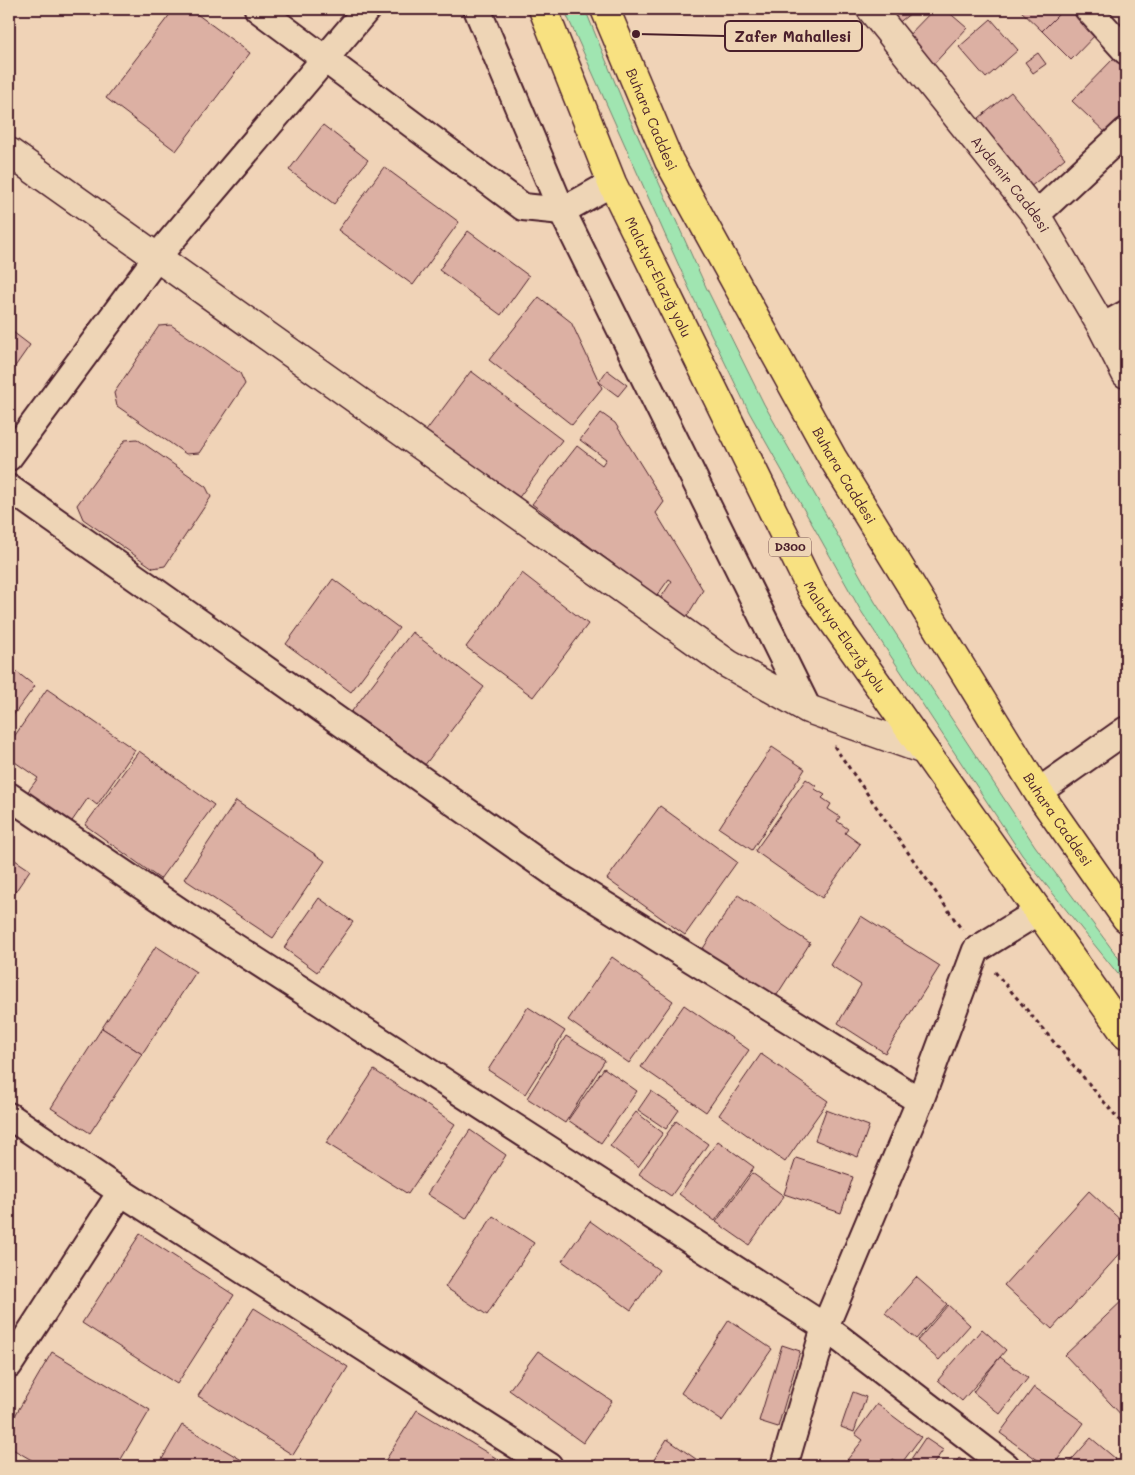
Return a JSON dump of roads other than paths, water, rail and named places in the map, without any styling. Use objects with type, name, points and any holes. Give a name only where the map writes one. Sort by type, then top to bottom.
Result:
[{"type":"highway","name":"Malatya-Elazığ yolu","points":[[543,9],[612,183],[813,593],[1126,1034]]},
{"type":"highway","name":"Buhara Caddesi","points":[[605,9],[669,161],[832,457],[1038,792],[1126,918]]},
{"type":"street","points":[[258,9],[523,207],[562,211],[612,183]]},
{"type":"street","points":[[9,457],[157,257],[323,58],[367,9]]},
{"type":"street","points":[[477,9],[562,211],[808,709]]},
{"type":"street","name":"Aydemir Caddesi","points":[[871,9],[1036,215],[1102,327],[1126,374]]},
{"type":"street","points":[[1088,9],[1126,50]]},
{"type":"street","points":[[1036,215],[1126,131]]},
{"type":"street","points":[[9,152],[458,474],[728,664],[808,709],[924,750]]},
{"type":"street","points":[[1102,327],[1126,314]]},
{"type":"street","points":[[9,488],[561,878],[920,1101]]},
{"type":"street","points":[[1038,792],[1126,730]]},
{"type":"street","points":[[9,796],[185,915],[825,1327],[1006,1466]]},
{"type":"street","points":[[784,1466],[825,1327],[920,1101],[976,950],[1039,911]]},
{"type":"street","points":[[9,1116],[121,1192],[549,1466]]},
{"type":"street","points":[[9,1365],[121,1192]]},
{"type":"place","name":"Zafer Mahallesi","points":[[636,34]]}]
